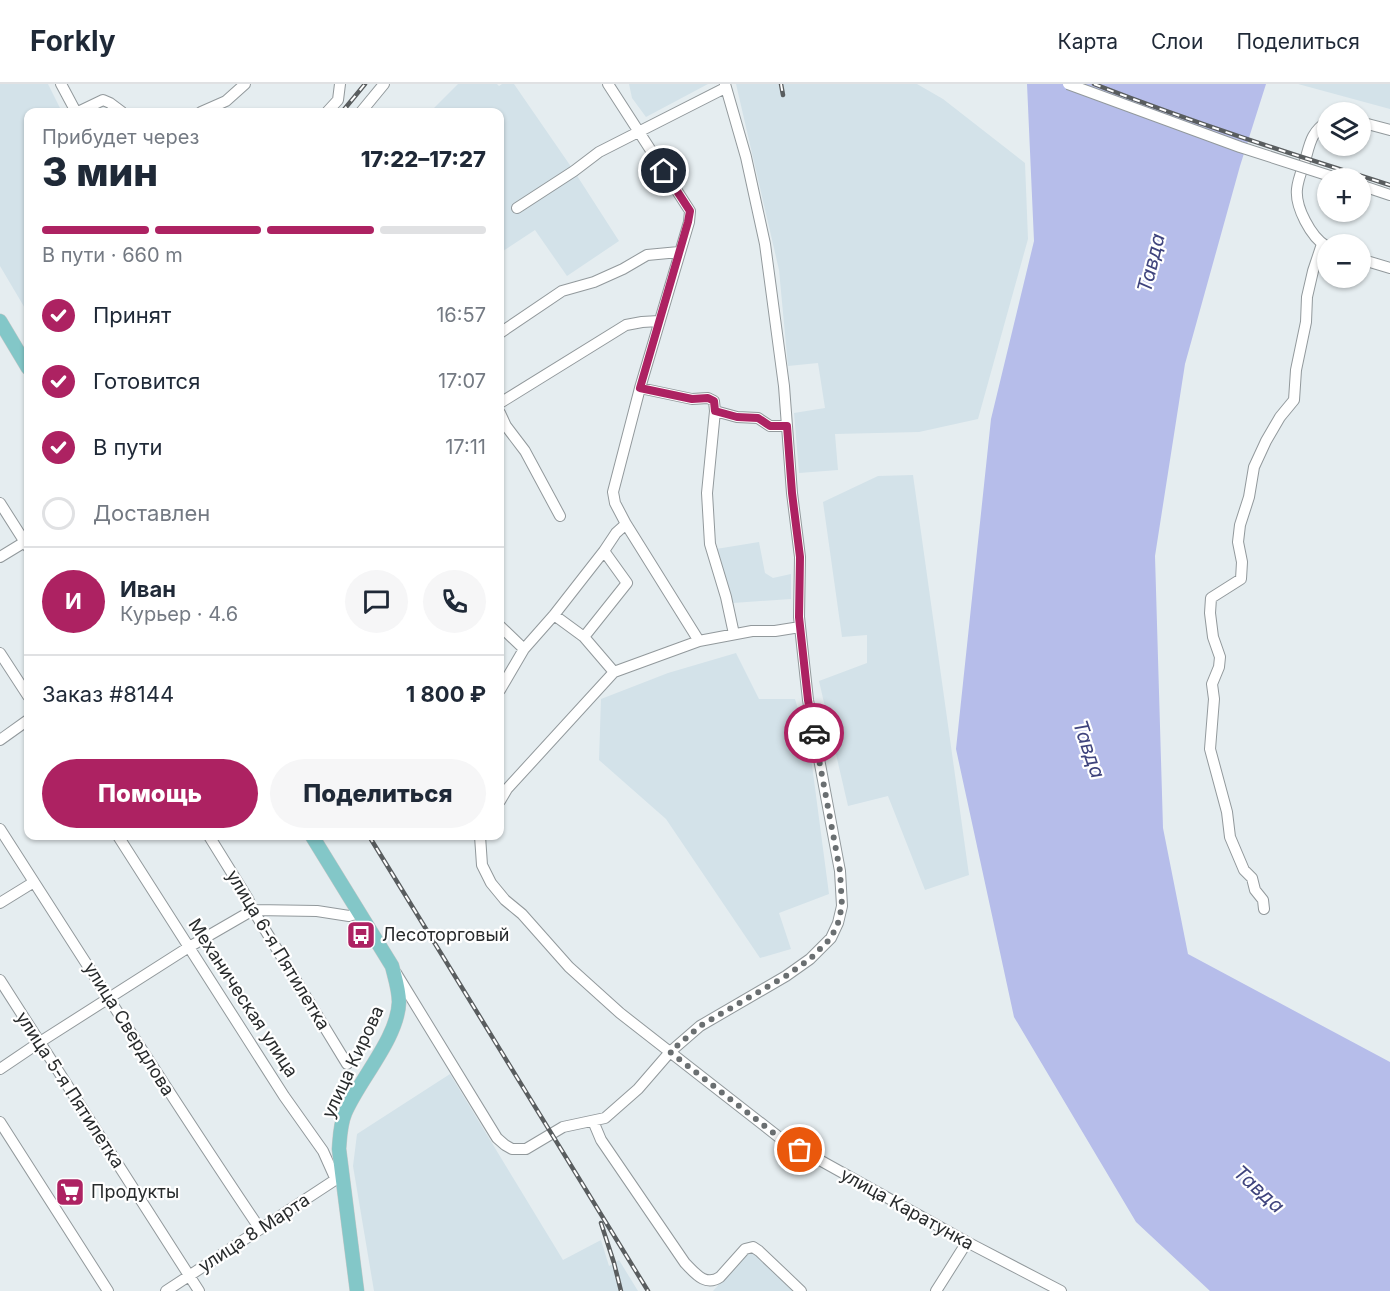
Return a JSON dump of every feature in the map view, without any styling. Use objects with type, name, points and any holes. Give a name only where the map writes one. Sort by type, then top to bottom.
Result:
[{"type":"main road","points":[[0,321],[24,361]]},
{"type":"main road","name":"улица Кирова","points":[[314,840],[392,966],[399,1000],[398,1012],[381,1052],[345,1114],[340,1130],[339,1178]]},
{"type":"main road","name":"Механическая улица","points":[[339,1178],[357,1291]]},
{"type":"street","points":[[61,84],[75,108]]},
{"type":"street","points":[[210,108],[226,101],[245,84]]},
{"type":"street","points":[[331,108],[338,100],[340,84]]},
{"type":"street","points":[[364,108],[384,84]]},
{"type":"street","points":[[608,84],[690,211],[613,492],[615,503],[626,524],[699,641]]},
{"type":"street","points":[[1068,84],[1240,147],[1317,171]]},
{"type":"street","points":[[517,208],[599,152],[725,86],[746,157],[765,244],[784,386],[792,493],[800,557],[799,617],[808,700],[840,871],[842,906],[831,938],[810,959],[786,976],[700,1026],[670,1052],[638,1089],[616,1109],[605,1118],[593,1121],[602,1140],[685,1263],[698,1277],[702,1280],[715,1281],[745,1249],[753,1247],[801,1291]]},
{"type":"street","points":[[86,108],[103,100],[117,108]]},
{"type":"street","points":[[1371,125],[1390,130]]},
{"type":"street","points":[[1317,129],[1312,137],[1297,190],[1298,204],[1304,219],[1317,235]]},
{"type":"street","points":[[1371,189],[1390,195]]},
{"type":"street","points":[[504,330],[562,291],[594,282],[647,255],[679,252]]},
{"type":"street","points":[[1264,909],[1263,900],[1255,890],[1252,878],[1244,870],[1230,837],[1227,812],[1210,748],[1214,699],[1212,684],[1219,667],[1220,657],[1213,637],[1211,598],[1240,579],[1242,562],[1238,542],[1240,525],[1249,497],[1254,467],[1280,417],[1294,400],[1296,370],[1306,322],[1307,297],[1312,271],[1317,261]]},
{"type":"street","points":[[1371,262],[1390,268]]},
{"type":"street","points":[[504,401],[626,325],[642,321],[659,321]]},
{"type":"street","points":[[640,388],[692,399],[708,398],[714,401],[707,493],[710,544],[726,597],[734,634]]},
{"type":"street","points":[[715,411],[737,417],[758,418],[770,426],[787,426]]},
{"type":"street","points":[[504,429],[525,451],[560,516]]},
{"type":"street","points":[[0,503],[24,539]]},
{"type":"street","points":[[504,683],[524,649],[554,615],[616,533],[626,524]]},
{"type":"street","points":[[0,557],[24,545]]},
{"type":"street","points":[[584,637],[627,583],[604,551]]},
{"type":"street","points":[[554,615],[584,637],[614,672]]},
{"type":"street","points":[[504,794],[614,672],[699,641],[752,631],[775,631],[800,627]]},
{"type":"street","points":[[504,630],[524,649]]},
{"type":"street","points":[[0,653],[24,690]]},
{"type":"street","points":[[0,740],[24,723]]},
{"type":"street","name":"улица Свердлова","points":[[0,829],[183,1114],[260,1229]]},
{"type":"street","name":"Механическая улица","points":[[121,840],[339,1178]]},
{"type":"street","name":"улица 6-я Пятилетка","points":[[211,840],[348,1064]]},
{"type":"street","name":"улица Каратунка","points":[[480,840],[482,865],[491,883],[569,967],[620,1012],[780,1138],[967,1242],[1061,1291]]},
{"type":"street","points":[[0,903],[34,882]]},
{"type":"street","points":[[0,1069],[109,997],[253,910],[317,911],[349,916],[359,914]]},
{"type":"street","name":"улица Кирова","points":[[392,966],[497,1138],[505,1145],[512,1149],[526,1149],[563,1127],[593,1121]]},
{"type":"street","name":"улица 5-я Пятилетка","points":[[0,980],[199,1291]]},
{"type":"street","points":[[0,1122],[108,1291]]},
{"type":"street","name":"улица 8 Марта","points":[[166,1291],[339,1178]]},
{"type":"street","points":[[936,1291],[967,1242]]},
{"type":"shaded area","points":[[0,84],[48,84],[60,108],[24,108],[24,307],[0,266]]},
{"type":"shaded area","points":[[458,84],[497,84],[499,86],[514,84],[619,241],[567,276],[535,230],[504,250],[504,108],[434,108]]},
{"type":"shaded area","points":[[629,84],[708,84],[646,117],[632,98]]},
{"type":"shaded area","points":[[736,84],[917,84],[943,99],[1025,163],[1028,239],[978,419],[919,432],[835,434],[838,470],[799,473],[794,413],[825,408],[818,363],[788,366],[779,270]]},
{"type":"shaded area","points":[[1298,84],[1390,84],[1390,109]]},
{"type":"shaded area","points":[[913,475],[969,875],[925,890],[888,796],[848,806],[819,681],[867,663],[867,635],[842,637],[823,502],[878,476]]},
{"type":"shaded area","points":[[759,542],[765,573],[773,578],[791,574],[791,599],[733,603],[716,549]]},
{"type":"shaded area","points":[[736,653],[759,699],[795,699],[810,750],[829,894],[779,913],[791,949],[760,958],[666,819],[599,760],[601,699],[668,673]]},
{"type":"shaded area","points":[[450,1074],[563,1260],[601,1240],[609,1266],[619,1260],[638,1291],[374,1291],[353,1166],[357,1134]]},
{"type":"shaded area","points":[[749,1250],[796,1291],[713,1291]]},
{"type":"water","name":"Тавда","points":[[1027,84],[1266,84],[1240,166],[1185,364],[1155,556],[1163,828],[1188,954],[1390,1062],[1390,1291],[1210,1291],[1136,1222],[1014,1017],[956,749],[991,419],[1034,241]]},
{"type":"railway","points":[[345,108],[365,84]]},
{"type":"railway","points":[[781,84],[783,95]]},
{"type":"railway","points":[[1094,84],[1204,124],[1390,185]]},
{"type":"railway","points":[[371,840],[648,1291]]},
{"type":"railway","points":[[601,1223],[621,1291]]},
{"type":"way so far","points":[[800,1150],[780,1138],[670,1052],[700,1026],[786,976],[810,959],[831,938],[838,923],[842,906],[840,871],[814,733]]},
{"type":"place","name":"Лесоторговый","points":[[361,935]]},
{"type":"place","name":"Продукты","points":[[70,1192]]},
{"type":"route","points":[[664,171],[690,211],[640,388],[692,399],[708,398],[714,401],[715,411],[737,417],[758,418],[770,426],[787,426],[800,557],[799,617],[814,733]]}]
